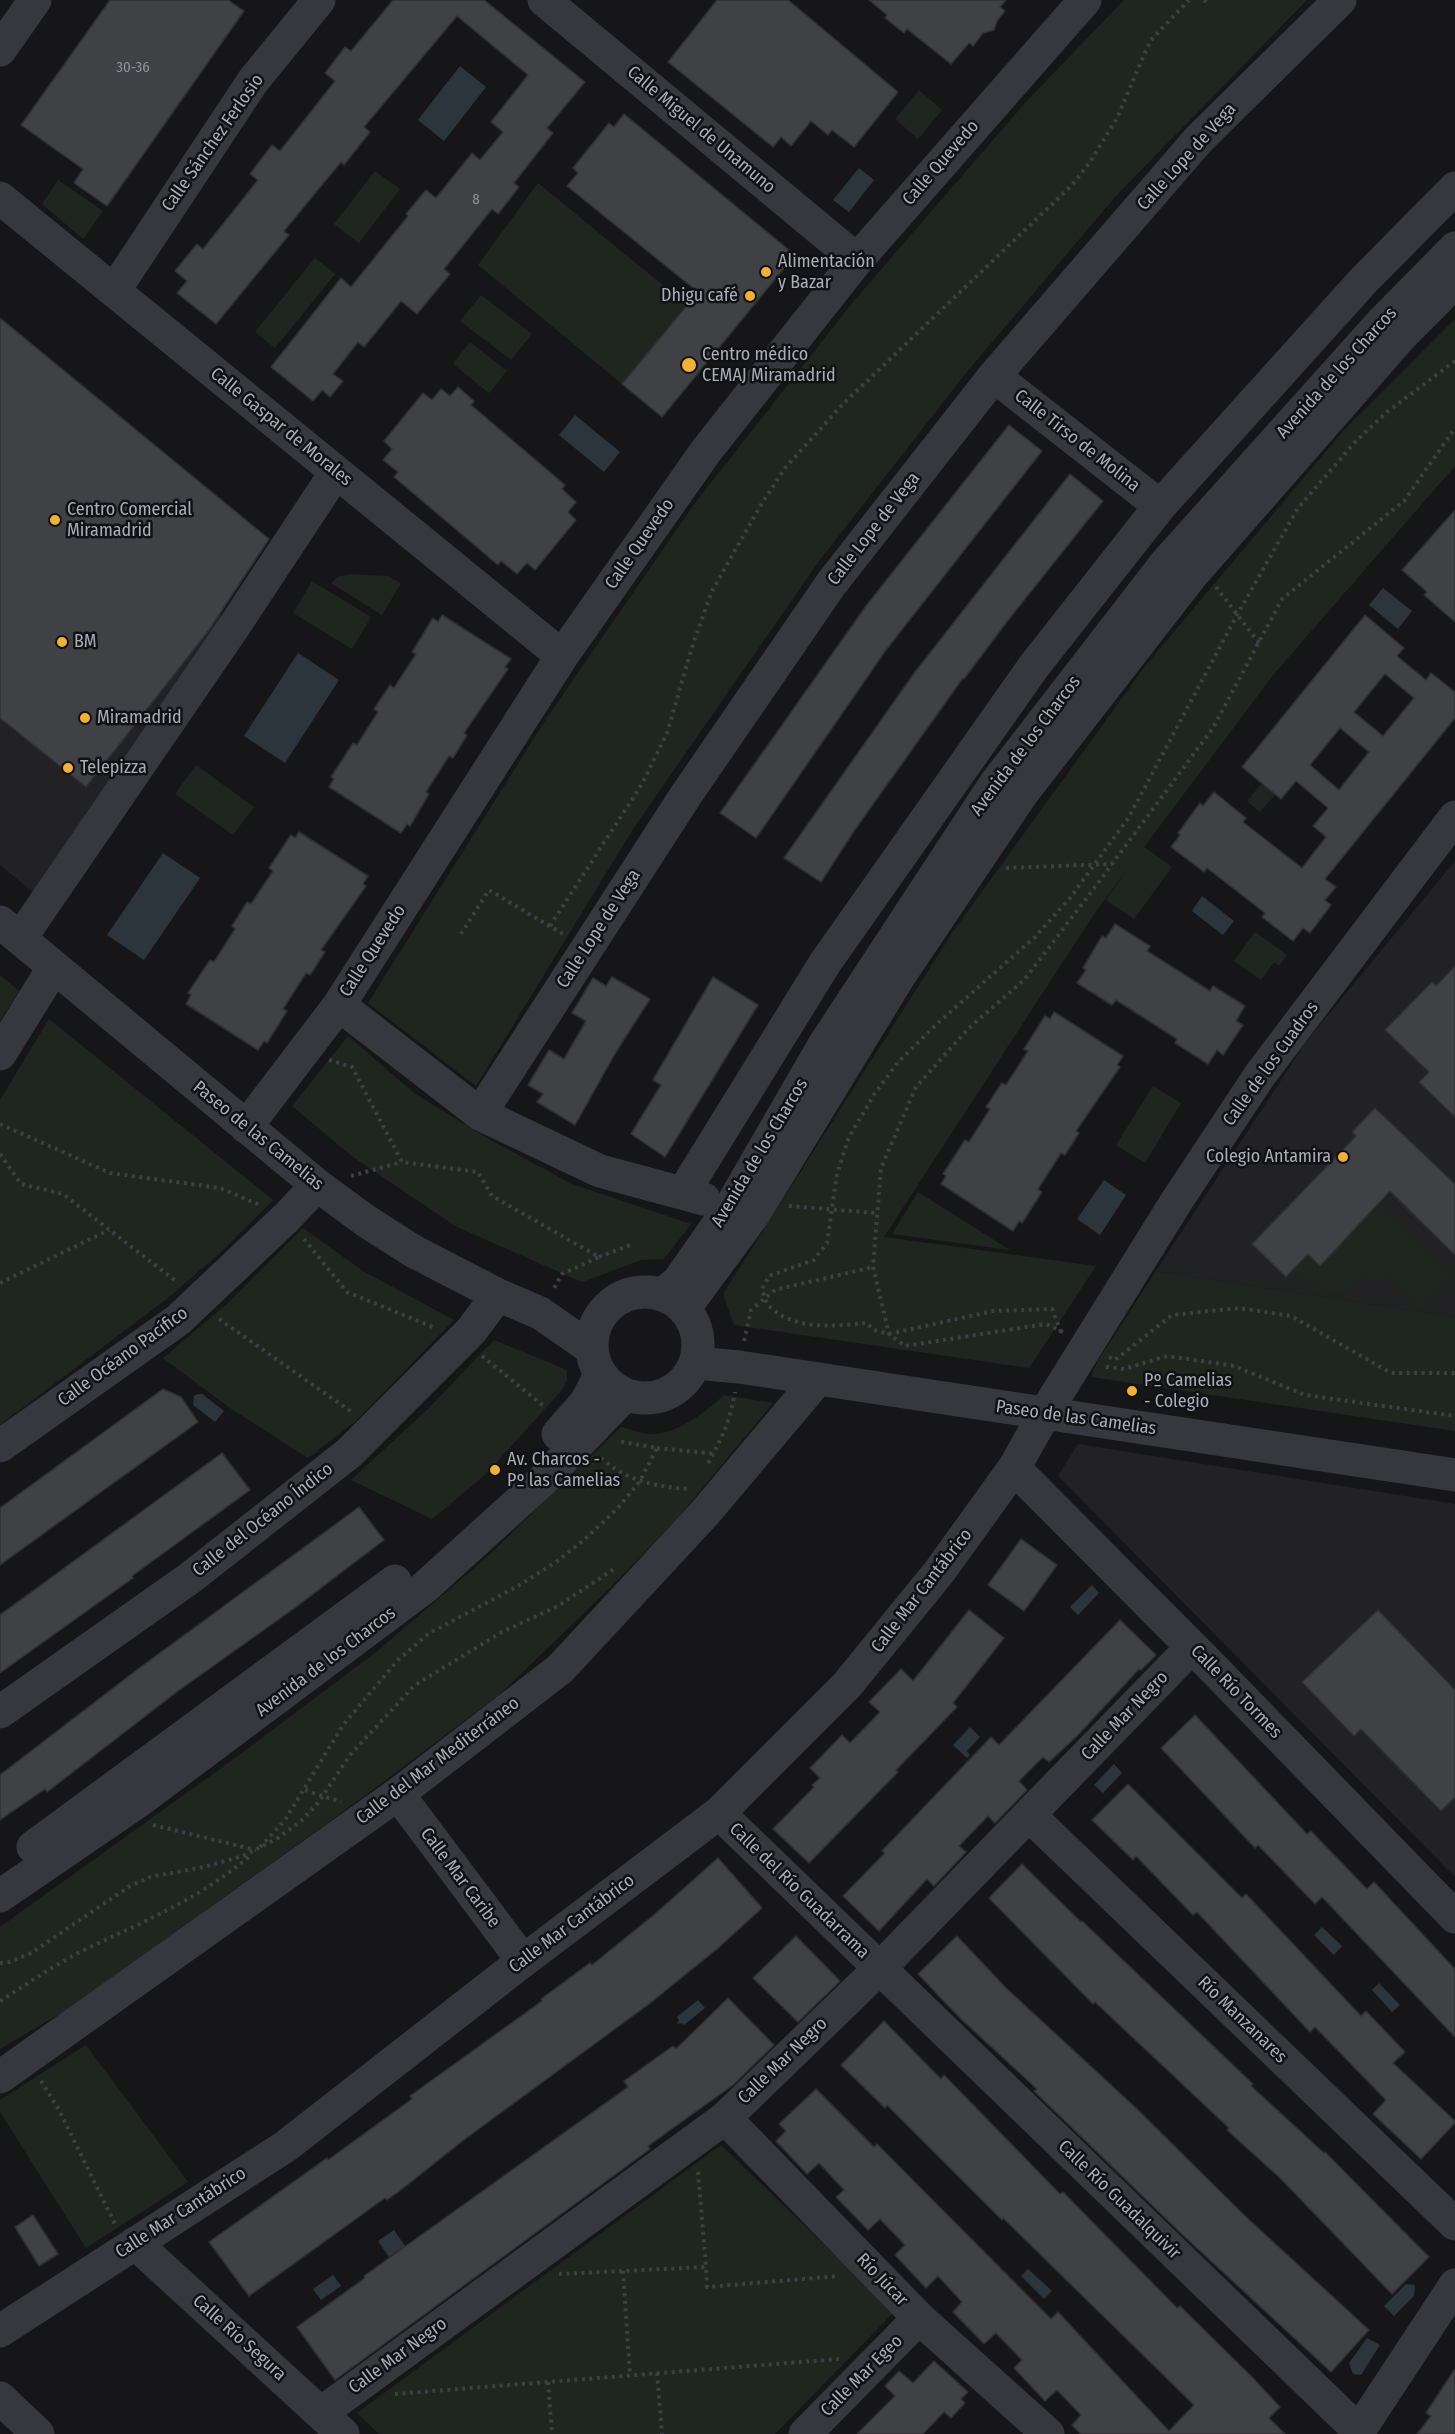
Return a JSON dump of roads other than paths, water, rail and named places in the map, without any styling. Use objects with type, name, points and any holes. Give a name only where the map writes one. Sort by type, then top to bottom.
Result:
[{"type":"street","points":[[0,50],[35,0]]},
{"type":"street","name":"Calle Sánchez Ferlosio","points":[[114,291],[253,81],[319,0]]},
{"type":"street","name":"Calle Miguel de Unamuno","points":[[544,0],[857,260]]},
{"type":"street","name":"Calle Lope de Vega","points":[[480,1114],[686,795],[831,584],[994,376],[1199,139],[1340,0]]},
{"type":"street","name":"Calle Quevedo","points":[[246,1127],[339,1005],[562,656],[706,451],[857,260],[1074,3]]},
{"type":"street","name":"Avenida de los Charcos","points":[[683,1193],[825,963],[1034,666],[1160,506],[1364,280],[1455,188]]},
{"type":"street","name":"Calle Gaspar de Morales","points":[[0,198],[562,656]]},
{"type":"street","name":"Avenida de los Charcos","points":[[747,1203],[824,1045],[994,784],[1165,564],[1383,321],[1455,248]]},
{"type":"street","name":"Avenida de los Charcos","points":[[674,1301],[678,1282],[747,1203],[1021,795],[1191,576],[1403,334],[1455,282]]},
{"type":"street","name":"Calle Tirso de Molina","points":[[994,376],[1160,506]]},
{"type":"street","points":[[10,931],[232,628],[336,472]]},
{"type":"street","name":"Calle de los Cuadros","points":[[1049,1406],[1077,1344],[1176,1202],[1260,1075],[1455,817]]},
{"type":"street","name":"Paseo de las Camelias","points":[[10,931],[317,1185],[366,1221],[414,1251],[498,1295],[540,1313]]},
{"type":"street","points":[[0,1054],[54,967]]},
{"type":"street","points":[[339,1005],[480,1114],[600,1171],[683,1193],[747,1203]]},
{"type":"street","name":"Calle Océano Pacífico","points":[[0,1446],[178,1320],[317,1185]]},
{"type":"street","points":[[540,1313],[606,1373],[652,1399],[668,1394],[682,1384],[698,1354],[696,1328],[674,1301],[647,1292],[631,1293],[618,1299],[601,1314],[592,1336],[606,1373]]},
{"type":"street","name":"Calle del Océano Índico","points":[[0,1712],[190,1578],[349,1453],[462,1339],[498,1295]]},
{"type":"street","points":[[540,1313],[601,1314]]},
{"type":"street","name":"Paseo de las Camelias","points":[[698,1354],[1049,1406],[1455,1475]]},
{"type":"street","name":"Paseo de las Camelias","points":[[740,1360],[817,1380],[1049,1406],[1455,1458]]},
{"type":"street","name":"Avenida de los Charcos","points":[[0,1896],[117,1817],[426,1587],[543,1480],[578,1432],[586,1402],[606,1373]]},
{"type":"street","name":"Calle del Mar Mediterráneo","points":[[0,2077],[398,1794],[560,1669],[704,1514],[817,1380]]},
{"type":"street","name":"Calle Mar Cantábrico","points":[[0,2331],[286,2146],[523,1961],[719,1813],[847,1684],[939,1572],[1014,1468],[1049,1406]]},
{"type":"street","name":"Avenida de los Charcos","points":[[0,1871],[412,1569],[529,1463],[578,1432]]},
{"type":"street","name":"Calle Río Tormes","points":[[1014,1468],[1455,1917]]},
{"type":"street","name":"Calle Mar Negro","points":[[332,2423],[695,2139],[725,2118],[880,1968],[1192,1647]]},
{"type":"street","name":"Calle Mar Caribe","points":[[398,1794],[523,1961]]},
{"type":"street","name":"Calle del Río Guadarrama","points":[[719,1813],[880,1968]]},
{"type":"street","name":"Río Manzanares","points":[[1029,1815],[1455,2224]]},
{"type":"street","name":"Calle Río Guadalquivir","points":[[880,1968],[1358,2433]]},
{"type":"street","name":"Río Júcar","points":[[725,2118],[919,2318],[1048,2434]]},
{"type":"street","name":"Calle Río Segura","points":[[131,2246],[332,2423]]},
{"type":"street","points":[[1358,2433],[1455,2284]]},
{"type":"street","name":"Calle Mar Egeo","points":[[805,2434],[919,2318]]},
{"type":"street","points":[[0,2398],[38,2434]]},
{"type":"place","name":"Alimentación y Bazar","points":[[766,272]]},
{"type":"place","name":"Dhigu café","points":[[750,296]]},
{"type":"place","name":"Centro médico CEMAJ Miramadrid","points":[[689,365]]},
{"type":"place","name":"Centro Comercial Miramadrid","points":[[55,520]]},
{"type":"place","name":"BM","points":[[62,642]]},
{"type":"place","name":"Miramadrid","points":[[85,718]]},
{"type":"place","name":"Telepizza","points":[[68,768]]},
{"type":"place","name":"Colegio Antamira","points":[[1343,1157]]},
{"type":"place","name":"Pº Camelias - Colegio","points":[[1132,1391]]},
{"type":"place","name":"Av. Charcos - Pº las Camelias","points":[[495,1470]]}]
